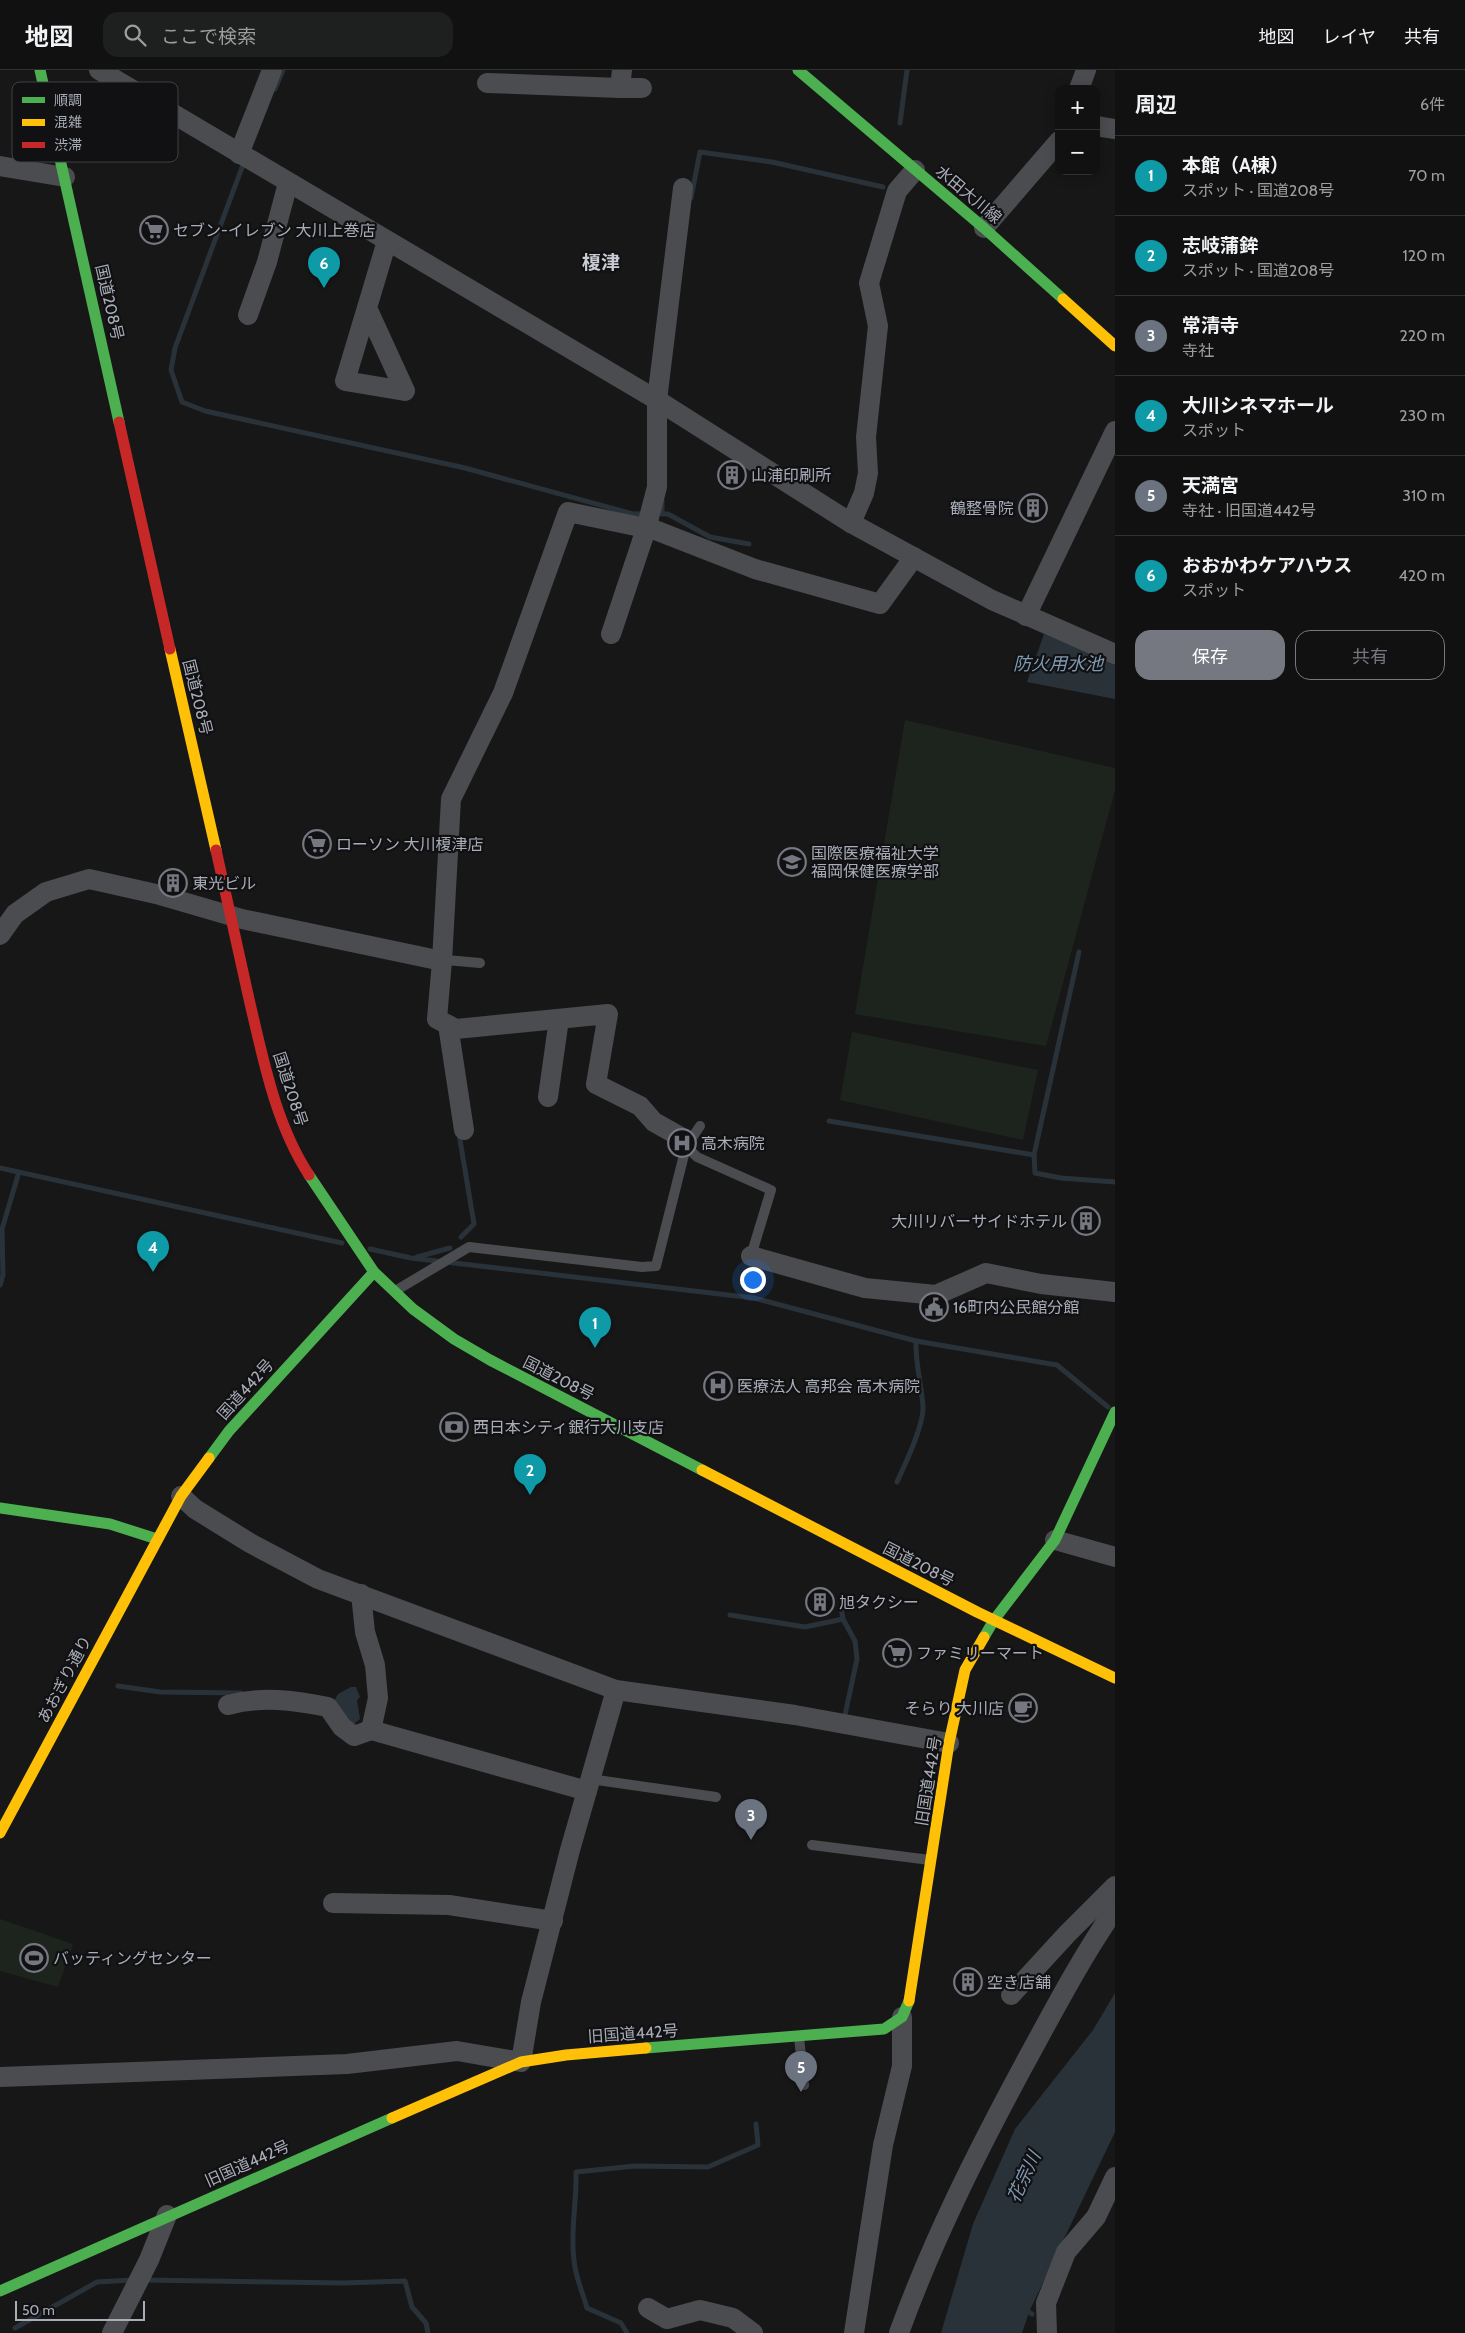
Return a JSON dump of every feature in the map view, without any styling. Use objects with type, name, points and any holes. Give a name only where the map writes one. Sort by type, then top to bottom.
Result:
[{"type":"main road","name":"水田大川線","points":[[798,70],[984,228],[1115,346]]},
{"type":"main road","name":"国道208号","points":[[61,162],[263,1060],[276,1102],[298,1160],[340,1225],[371,1268],[413,1309],[454,1339],[490,1360],[994,1620],[1115,1678]]},
{"type":"main road","name":"国道442号","points":[[157,1539],[181,1496],[230,1430],[371,1268]]},
{"type":"main road","name":"旧国道442号","points":[[0,2291],[167,2215],[521,2062],[566,2055],[884,2029],[902,2017],[910,1996],[949,1743],[965,1670],[994,1620],[1055,1540],[1112,1417]]},
{"type":"main road","points":[[0,1508],[110,1524],[157,1539]]},
{"type":"main road","name":"あおぎり通り","points":[[0,1834],[157,1539]]},
{"type":"street","points":[[99,70],[119,82]]},
{"type":"street","points":[[246,157],[272,70]]},
{"type":"street","points":[[1080,85],[1086,70]]},
{"type":"street","points":[[487,83],[621,79],[642,88]]},
{"type":"street","points":[[178,117],[657,400],[852,523],[992,600],[1115,654]]},
{"type":"street","points":[[1100,127],[1115,129]]},
{"type":"street","points":[[984,228],[1055,147]]},
{"type":"street","points":[[0,166],[65,177]]},
{"type":"street","points":[[852,523],[864,493],[868,472],[866,437],[878,326],[869,283],[870,275],[897,191],[915,170]]},
{"type":"street","points":[[248,315],[268,262],[288,182]]},
{"type":"street","points":[[610,634],[646,529],[657,487],[657,400],[683,188]]},
{"type":"street","points":[[367,308],[387,241]]},
{"type":"street","points":[[1026,616],[1115,431]]},
{"type":"street","points":[[682,1142],[654,1122],[640,1106],[596,1084],[608,1014],[456,1029],[437,1019],[444,960],[452,799],[503,693],[568,512],[646,529],[755,569],[880,604],[914,557]]},
{"type":"street","points":[[0,935],[15,914],[46,892],[89,879],[156,894],[230,916],[444,960]]},
{"type":"street","points":[[548,1097],[559,1019]]},
{"type":"street","points":[[448,1025],[464,1130]]},
{"type":"street","points":[[751,1256],[865,1288],[902,1292],[936,1295],[986,1273],[1041,1284],[1115,1292]]},
{"type":"street","points":[[181,1496],[195,1509],[250,1543],[318,1579],[616,1690],[795,1715],[949,1743]]},
{"type":"street","points":[[1055,1540],[1115,1557]]},
{"type":"street","points":[[361,1594],[365,1632],[375,1665],[378,1698],[371,1730]]},
{"type":"street","points":[[0,2077],[347,2064],[457,2051],[521,2062],[531,2002],[588,1785],[616,1690]]},
{"type":"street","points":[[228,1705],[252,1699],[292,1700],[328,1708],[342,1727],[354,1736],[371,1730],[588,1785]]},
{"type":"street","points":[[1011,1995],[1067,1934],[1115,1886]]},
{"type":"street","points":[[333,1903],[449,1905],[553,1921]]},
{"type":"street","points":[[899,2333],[920,2276],[988,2131],[1085,1952],[1115,1909]]},
{"type":"street","points":[[854,2333],[883,2145],[902,2066],[902,2017]]},
{"type":"street","points":[[1034,2333],[1066,2252],[1096,2216],[1115,2177]]},
{"type":"street","points":[[112,2333],[149,2260],[167,2215]]},
{"type":"street","points":[[1046,2302],[1047,2333]]},
{"type":"street","points":[[648,2308],[667,2318],[700,2310],[733,2318],[742,2330]]},
{"type":"lane","points":[[444,960],[480,963]]},
{"type":"lane","points":[[394,1291],[469,1247],[642,1267],[656,1266],[682,1142],[700,1126]]},
{"type":"lane","points":[[682,1142],[697,1157],[771,1190],[751,1256]]},
{"type":"lane","points":[[588,1785],[716,1797]]},
{"type":"lane","points":[[812,1846],[931,1861]]},
{"type":"lane","points":[[799,2036],[804,2085]]},
{"type":"shaded area","points":[[905,720],[1115,768],[1115,790],[1046,1046],[855,1014]]},
{"type":"shaded area","points":[[852,1032],[1038,1070],[1023,1140],[840,1100]]},
{"type":"shaded area","name":"バッティングセンター","points":[[0,1919],[73,1944],[58,1987],[0,1971]]},
{"type":"water","name":"防火用水池","points":[[1044,634],[1115,664],[1115,699],[1027,682]]},
{"type":"water","points":[[351,1687],[356,1687],[360,1697],[357,1700],[360,1719],[354,1724],[344,1724],[333,1703],[338,1694]]},
{"type":"water","name":"花宗川","points":[[1115,1993],[1115,2132],[1029,2312],[1022,2333],[941,2333],[973,2224],[1015,2129],[1093,2030]]},
{"type":"waterway","points":[[275,89],[283,70]]},
{"type":"waterway","points":[[900,123],[907,70]]},
{"type":"waterway","points":[[691,198],[700,152],[772,162],[883,187]]},
{"type":"waterway","points":[[244,162],[175,348],[171,370],[182,402],[205,411],[465,468],[633,514],[644,514]]},
{"type":"waterway","points":[[662,501],[662,514],[668,514],[710,537],[749,544]]},
{"type":"waterway","points":[[829,1121],[1034,1155],[1079,952]]},
{"type":"waterway","points":[[459,1134],[474,1224],[461,1237]]},
{"type":"waterway","points":[[1034,1155],[1035,1173],[1061,1178],[1115,1182]]},
{"type":"waterway","points":[[0,1168],[342,1243]]},
{"type":"waterway","points":[[0,1285],[3,1275],[2,1229],[19,1172]]},
{"type":"waterway","points":[[417,1257],[450,1248]]},
{"type":"waterway","points":[[370,1249],[411,1258],[754,1298],[916,1341],[1057,1365],[1108,1407]]},
{"type":"waterway","points":[[897,1482],[913,1445],[922,1416],[923,1408],[916,1341]]},
{"type":"waterway","points":[[841,1608],[843,1619]]},
{"type":"waterway","points":[[730,1615],[805,1627],[843,1619],[855,1641],[857,1659],[845,1715]]},
{"type":"waterway","points":[[118,1686],[160,1692],[241,1693]]},
{"type":"waterway","points":[[627,2333],[621,2323],[587,2308],[579,2284],[573,2249],[576,2172],[635,2166],[708,2167],[758,2145],[756,2124]]},
{"type":"waterway","points":[[15,2328],[97,2282],[133,2280]]},
{"type":"waterway","points":[[144,2280],[344,2283],[405,2281],[412,2307],[426,2323],[428,2333]]},
{"type":"traffic: fast","points":[[40,70],[43,82]]},
{"type":"traffic: fast","points":[[798,70],[984,228],[1063,299]]},
{"type":"traffic: fast","points":[[61,162],[119,422]]},
{"type":"traffic: fast","points":[[309,1175],[374,1272],[413,1309],[454,1339],[490,1360],[702,1470]]},
{"type":"traffic: fast","points":[[209,1458],[229,1431],[374,1272]]},
{"type":"traffic: fast","points":[[984,1637],[994,1620],[1055,1540],[1115,1412]]},
{"type":"traffic: fast","points":[[0,1508],[110,1524],[157,1539]]},
{"type":"traffic: fast","points":[[646,2048],[884,2029],[902,2017],[909,2001]]},
{"type":"traffic: fast","points":[[0,2291],[392,2118]]},
{"type":"traffic: slow","points":[[1063,299],[1115,346]]},
{"type":"traffic: slow","points":[[170,649],[216,850]]},
{"type":"traffic: slow","points":[[0,1833],[181,1496],[209,1458]]},
{"type":"traffic: slow","points":[[702,1470],[977,1612],[1115,1678]]},
{"type":"traffic: slow","points":[[909,2001],[949,1743],[965,1670],[984,1637]]},
{"type":"traffic: slow","points":[[392,2118],[521,2062],[566,2055],[646,2048]]},
{"type":"traffic: jam","points":[[119,422],[170,649]]},
{"type":"traffic: jam","points":[[216,850],[249,999],[272,1090],[287,1134],[309,1175]]},
{"type":"place","name":"セブン-イレブン 大川上巻店","points":[[154,230]]},
{"type":"place","name":"おおかわケアハウス","points":[[324,288]]},
{"type":"place","name":"山浦印刷所","points":[[732,475]]},
{"type":"place","name":"鶴整骨院","points":[[1033,508]]},
{"type":"place","name":"ローソン 大川榎津店","points":[[317,844]]},
{"type":"place","name":"国際医療福祉大学 福岡保健医療学部","points":[[792,862]]},
{"type":"place","name":"東光ビル","points":[[173,883]]},
{"type":"place","name":"高木病院","points":[[682,1143]]},
{"type":"place","name":"大川リバーサイドホテル","points":[[1086,1221]]},
{"type":"place","name":"大川シネマホール","points":[[153,1272]]},
{"type":"place","name":"16町内公民館分館","points":[[934,1307]]},
{"type":"place","name":"本館（A棟）","points":[[595,1348]]},
{"type":"place","name":"医療法人 高邦会 高木病院","points":[[718,1386]]},
{"type":"place","name":"西日本シティ銀行大川支店","points":[[454,1427]]},
{"type":"place","name":"志岐蒲鉾","points":[[530,1495]]},
{"type":"place","name":"旭タクシー","points":[[820,1602]]},
{"type":"place","name":"ファミリーマート","points":[[897,1653]]},
{"type":"place","name":"そらり 大川店","points":[[1023,1708]]},
{"type":"place","name":"常清寺","points":[[751,1840]]},
{"type":"place","name":"バッティングセンター","points":[[34,1958]]},
{"type":"place","name":"空き店舗","points":[[968,1982]]},
{"type":"place","name":"天満宮","points":[[801,2092]]},
{"type":"district","name":"榎津","points":[[601,262]]}]
